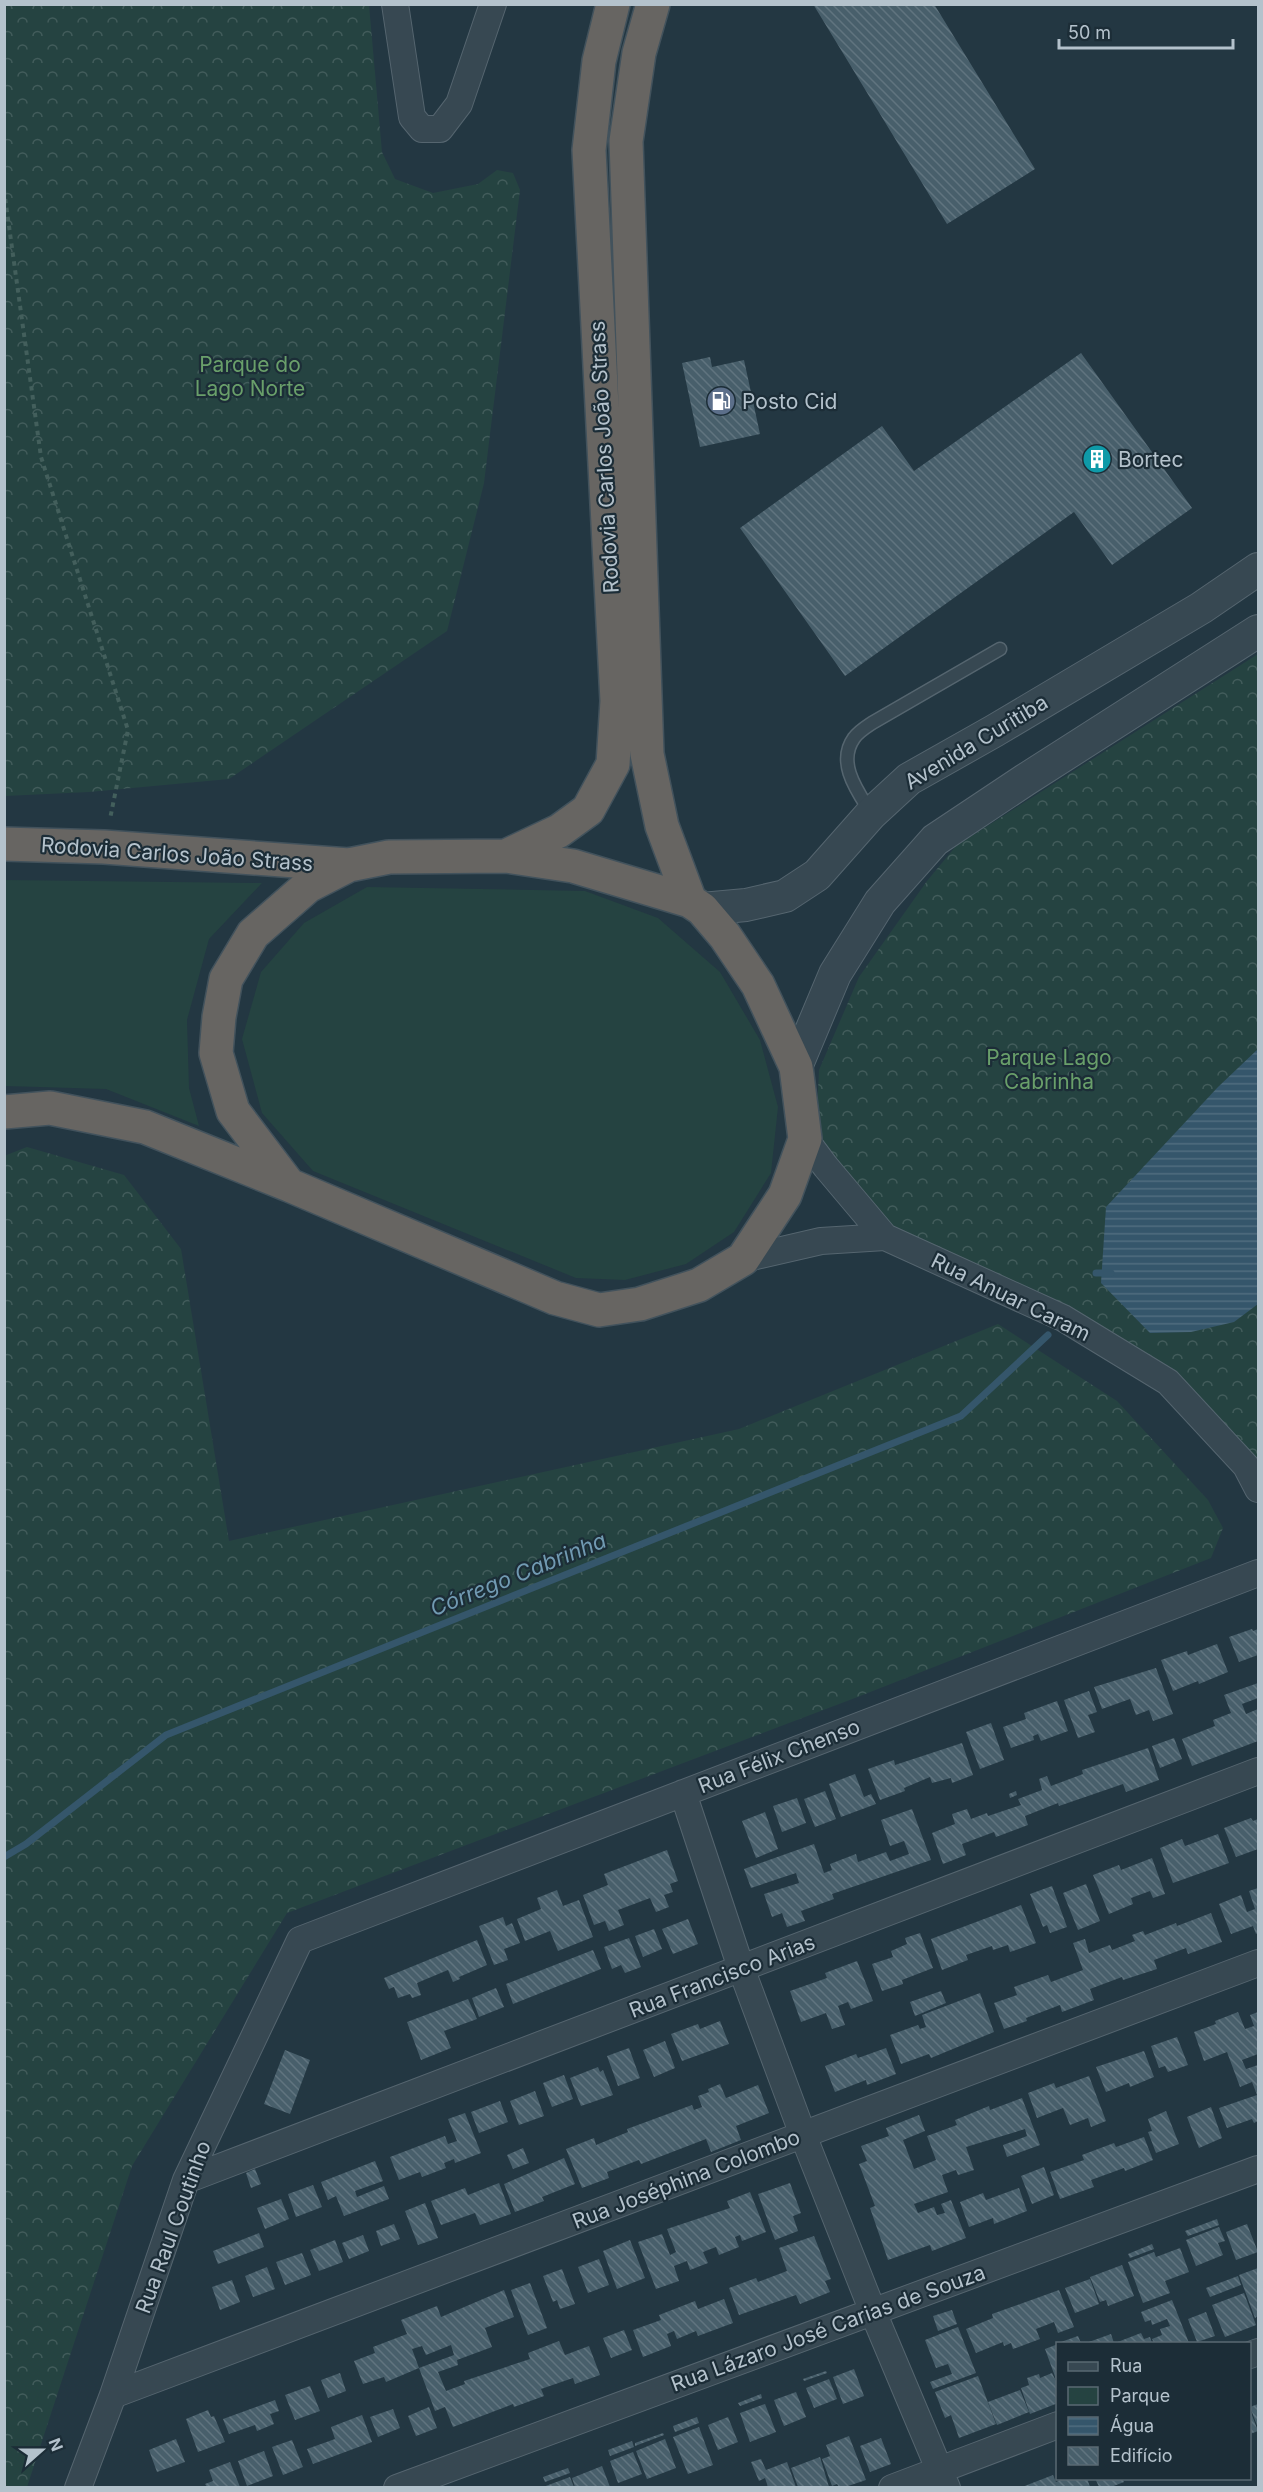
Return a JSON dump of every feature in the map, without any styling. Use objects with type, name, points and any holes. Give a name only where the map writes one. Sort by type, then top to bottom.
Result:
[{"type":"highway","name":"Rodovia Carlos João Strass","points":[[506,856],[559,831],[588,810],[613,764],[617,701],[589,150],[599,62],[613,4]]},
{"type":"highway","name":"Rodovia Carlos João Strass","points":[[653,4],[639,54],[626,141],[647,754],[662,826],[696,905]]},
{"type":"highway","name":"Rodovia Carlos João Strass","points":[[4,844],[104,847],[348,865]]},
{"type":"highway","points":[[4,1112],[50,1108],[145,1127],[289,1185],[555,1298],[599,1310],[640,1304],[699,1285],[743,1259],[785,1195],[805,1139],[796,1067],[758,984],[725,936],[696,905],[573,866],[506,856],[389,857],[348,865],[308,886],[253,934],[226,979],[219,1017],[216,1053],[233,1111],[289,1185]]},
{"type":"street","points":[[395,4],[412,117],[422,129],[440,129],[459,104],[493,4]]},
{"type":"street","name":"Avenida Curitiba","points":[[696,905],[746,904],[785,896],[817,875],[871,814],[909,779],[1201,608],[1258,568]]},
{"type":"street","points":[[796,1067],[835,974],[880,902],[935,840],[1258,631]]},
{"type":"street","points":[[805,1139],[850,1197],[885,1237]]},
{"type":"street","points":[[743,1259],[821,1241],[885,1237]]},
{"type":"street","name":"Rua Anuar Caram","points":[[885,1237],[1063,1318],[1168,1382],[1246,1466],[1258,1489]]},
{"type":"street","name":"Rua Félix Chenso","points":[[300,1940],[1258,1573]]},
{"type":"street","name":"Rua Francisco Arias","points":[[186,2180],[1258,1771]]},
{"type":"street","points":[[683,1793],[741,1968],[803,2134],[873,2312],[943,2478]]},
{"type":"street","name":"Rua Raul Coutinho","points":[[78,2487],[113,2395],[186,2180],[300,1940]]},
{"type":"street","name":"Rua Joséphina Colombo","points":[[113,2395],[1258,1962]]},
{"type":"street","name":"Rua Lázaro José Carias de Souza","points":[[397,2487],[1258,2169]]},
{"type":"street","points":[[892,2487],[943,2478],[1056,2426]]},
{"type":"lane","points":[[871,814],[854,787],[848,771],[847,754],[854,738],[872,723],[1000,649]]},
{"type":"path","points":[[4,190],[41,457],[128,730],[104,847]]},
{"type":"green space","name":"Parque do Lago Norte","points":[[5,4],[369,5],[382,152],[395,179],[433,193],[478,184],[497,170],[513,173],[520,190],[484,483],[447,631],[229,779],[89,792],[5,796]]},
{"type":"green space","name":"Parque Lago Cabrinha","points":[[1258,654],[1258,1464],[1177,1375],[1043,1295],[896,1232],[816,1134],[819,1070],[859,977],[927,881],[956,846]]},
{"type":"green space","points":[[5,880],[262,883],[209,939],[187,1020],[189,1088],[199,1126],[106,1089],[5,1086]]},
{"type":"green space","points":[[367,887],[585,891],[658,918],[720,972],[760,1040],[778,1107],[771,1173],[734,1232],[686,1264],[625,1280],[576,1278],[313,1171],[262,1113],[242,1039],[261,972],[304,923]]},
{"type":"green space","points":[[27,1147],[124,1175],[181,1249],[229,1541],[739,1429],[998,1324],[1117,1401],[1208,1500],[1223,1528],[1211,1558],[855,1698],[287,1913],[132,2166],[27,2487],[5,2488],[4,1156]]},
{"type":"water","points":[[1258,1049],[1258,1304],[1234,1322],[1191,1332],[1150,1333],[1101,1283],[1106,1207],[1218,1087]]},
{"type":"building","points":[[813,4],[934,4],[1035,169],[947,224]]},
{"type":"building","points":[[1081,353],[1192,508],[1112,565],[1074,512],[845,676],[740,528],[882,426],[914,471]]},
{"type":"building","name":"Posto Cid","points":[[710,357],[712,367],[744,360],[760,434],[700,447],[682,363]]},
{"type":"building","points":[[1252,1629],[1253,1631],[1258,1629],[1258,1655],[1239,1662],[1229,1637]]},
{"type":"building","points":[[1217,1644],[1228,1672],[1199,1684],[1198,1681],[1173,1691],[1161,1660],[1187,1651],[1188,1655]]},
{"type":"building","points":[[1156,1668],[1173,1714],[1153,1721],[1149,1710],[1136,1715],[1130,1699],[1102,1709],[1094,1687]]},
{"type":"building","points":[[1258,1683],[1258,1698],[1242,1704],[1246,1714],[1258,1709],[1258,1741],[1192,1766],[1182,1739],[1215,1726],[1213,1720],[1231,1713],[1224,1695]]},
{"type":"building","points":[[1089,1691],[1097,1712],[1088,1715],[1095,1732],[1078,1738],[1064,1700]]},
{"type":"building","points":[[1057,1701],[1068,1731],[1041,1741],[1038,1734],[1033,1736],[1034,1740],[1011,1748],[1003,1727],[1026,1719],[1024,1713]]},
{"type":"building","points":[[991,1723],[1004,1760],[980,1769],[966,1732]]},
{"type":"building","points":[[1174,1738],[1182,1759],[1160,1768],[1152,1746]]},
{"type":"building","points":[[962,1743],[973,1775],[952,1783],[951,1778],[932,1783],[930,1777],[904,1788],[905,1791],[880,1800],[868,1769],[894,1760],[895,1765]]},
{"type":"building","points":[[1148,1748],[1159,1780],[1126,1792],[1123,1784],[1059,1806],[1058,1803],[1025,1816],[1028,1825],[996,1837],[994,1832],[962,1844],[966,1855],[943,1864],[932,1833],[955,1824],[952,1814],[967,1809],[971,1819],[1021,1805],[1018,1799],[1042,1790],[1039,1779],[1047,1776],[1051,1786],[1083,1774],[1082,1770]]},
{"type":"building","points":[[855,1774],[864,1797],[871,1794],[876,1804],[841,1817],[829,1784]]},
{"type":"building","points":[[825,1791],[836,1819],[815,1827],[804,1799]]},
{"type":"building","points":[[1016,1791],[1017,1795],[1010,1798],[1009,1794]]},
{"type":"building","points":[[797,1798],[806,1823],[782,1832],[773,1806]]},
{"type":"building","points":[[912,1809],[931,1860],[832,1894],[834,1899],[801,1911],[805,1921],[787,1927],[782,1913],[772,1917],[764,1894],[799,1883],[796,1873],[751,1888],[744,1869],[814,1844],[824,1873],[832,1870],[830,1864],[856,1854],[858,1862],[886,1852],[890,1861],[909,1854],[904,1841],[890,1846],[881,1820]]},
{"type":"building","points":[[765,1812],[778,1849],[756,1858],[742,1821]]},
{"type":"building","points":[[1251,1818],[1253,1821],[1258,1819],[1258,1849],[1236,1857],[1224,1828]]},
{"type":"building","points":[[1218,1834],[1229,1863],[1173,1883],[1160,1848],[1182,1839],[1185,1846]]},
{"type":"building","points":[[667,1850],[678,1881],[670,1884],[673,1892],[664,1895],[669,1907],[656,1912],[650,1898],[618,1910],[624,1925],[609,1931],[605,1921],[594,1925],[583,1895],[608,1885],[604,1874]]},
{"type":"building","points":[[1152,1858],[1165,1894],[1153,1898],[1150,1891],[1131,1898],[1133,1904],[1109,1914],[1093,1875],[1119,1865],[1121,1870]]},
{"type":"building","points":[[1086,1884],[1100,1921],[1078,1930],[1063,1893]]},
{"type":"building","points":[[1052,1886],[1067,1927],[1050,1933],[1047,1925],[1043,1927],[1030,1894]]},
{"type":"building","points":[[1258,1888],[1258,1933],[1256,1934],[1253,1926],[1231,1934],[1219,1904],[1241,1895],[1247,1912],[1255,1909],[1249,1891]]},
{"type":"building","points":[[557,1890],[563,1906],[579,1900],[593,1937],[558,1951],[550,1931],[525,1941],[517,1919],[541,1909],[537,1898]]},
{"type":"building","points":[[1021,1905],[1036,1943],[1010,1952],[1008,1945],[993,1950],[992,1946],[966,1955],[968,1960],[942,1970],[931,1939]]},
{"type":"building","points":[[1211,1913],[1222,1942],[1188,1954],[1186,1948],[1154,1960],[1157,1969],[1123,1980],[1122,1977],[1090,1989],[1094,2000],[1062,2012],[1060,2005],[1004,2029],[994,2003],[1017,1995],[1014,1987],[1048,1975],[1051,1982],[1083,1970],[1073,1943],[1085,1939],[1089,1953],[1110,1945],[1112,1950],[1135,1941],[1132,1935],[1143,1931],[1145,1935]]},
{"type":"building","points":[[503,1917],[506,1926],[512,1923],[520,1943],[504,1949],[508,1960],[494,1965],[479,1926]]},
{"type":"building","points":[[688,1919],[698,1944],[673,1954],[662,1929]]},
{"type":"building","points":[[654,1929],[662,1949],[643,1957],[635,1936]]},
{"type":"building","points":[[920,1933],[933,1968],[902,1980],[903,1984],[882,1991],[872,1964],[893,1957],[891,1951],[907,1944],[905,1938]]},
{"type":"building","points":[[629,1938],[641,1967],[625,1973],[621,1965],[612,1969],[604,1947]]},
{"type":"building","points":[[477,1940],[487,1965],[453,1982],[448,1970],[417,1983],[421,1995],[412,1998],[410,1994],[398,1998],[394,1987],[389,1989],[384,1978]]},
{"type":"building","points":[[593,1950],[601,1969],[513,2004],[506,1984]]},
{"type":"building","points":[[857,1961],[873,2001],[851,2009],[848,2002],[838,2006],[845,2025],[832,2029],[826,2013],[801,2022],[790,1991],[827,1978],[825,1973]]},
{"type":"building","points":[[496,1988],[504,2007],[479,2017],[472,1998]]},
{"type":"building","points":[[941,1991],[946,2003],[915,2016],[910,2002]]},
{"type":"building","points":[[980,1993],[994,2032],[931,2058],[929,2054],[901,2064],[890,2035],[918,2025],[920,2029],[926,2027],[922,2015]]},
{"type":"building","points":[[468,1999],[477,2019],[444,2031],[451,2048],[421,2060],[407,2022]]},
{"type":"building","points":[[1238,2012],[1245,2029],[1254,2026],[1250,2015],[1258,2012],[1258,2054],[1242,2060],[1246,2069],[1258,2065],[1258,2121],[1254,2123],[1252,2119],[1227,2128],[1219,2108],[1257,2095],[1252,2082],[1240,2087],[1227,2052],[1204,2061],[1194,2032],[1216,2024],[1215,2021]]},
{"type":"building","points":[[720,2021],[729,2044],[682,2061],[671,2034],[698,2024],[700,2029]]},
{"type":"building","points":[[1177,2037],[1188,2065],[1168,2072],[1165,2066],[1159,2068],[1151,2046]]},
{"type":"building","points":[[665,2041],[675,2068],[654,2077],[643,2050]]},
{"type":"building","points":[[629,2048],[640,2078],[618,2086],[607,2056]]},
{"type":"building","points":[[886,2048],[896,2074],[867,2085],[866,2080],[835,2092],[825,2066],[856,2054],[858,2058]]},
{"type":"building","points":[[285,2050],[310,2060],[290,2114],[264,2104]]},
{"type":"building","points":[[1144,2051],[1154,2077],[1130,2087],[1129,2083],[1106,2092],[1096,2067]]},
{"type":"building","points":[[598,2067],[600,2072],[603,2070],[613,2095],[581,2106],[570,2078]]},
{"type":"building","points":[[564,2075],[573,2099],[552,2107],[543,2083]]},
{"type":"building","points":[[1089,2076],[1106,2121],[1091,2127],[1088,2118],[1070,2125],[1063,2108],[1037,2118],[1028,2093],[1054,2083],[1056,2088]]},
{"type":"building","points":[[720,2084],[726,2098],[758,2085],[769,2113],[736,2126],[741,2140],[711,2152],[706,2139],[641,2164],[639,2160],[607,2172],[609,2178],[582,2188],[566,2149],[594,2138],[596,2145],[628,2132],[627,2129],[692,2105],[694,2110],[702,2107],[698,2096]]},
{"type":"building","points":[[535,2091],[544,2116],[519,2125],[510,2101]]},
{"type":"building","points":[[1022,2098],[1040,2145],[1007,2157],[1003,2145],[1027,2136],[1025,2129],[966,2147],[974,2170],[958,2175],[956,2170],[942,2175],[948,2192],[914,2204],[918,2213],[934,2207],[937,2215],[945,2213],[941,2204],[951,2200],[966,2238],[932,2251],[930,2245],[888,2260],[870,2208],[875,2206],[859,2164],[867,2161],[861,2146],[889,2136],[886,2128],[919,2115],[925,2131],[903,2140],[914,2169],[936,2160],[927,2136],[957,2125],[955,2120],[989,2106],[990,2110]]},
{"type":"building","points":[[500,2101],[508,2122],[479,2133],[471,2112]]},
{"type":"building","points":[[1211,2107],[1222,2138],[1199,2148],[1187,2117]]},
{"type":"building","points":[[1166,2111],[1179,2144],[1156,2153],[1148,2132],[1152,2131],[1148,2119]]},
{"type":"building","points":[[465,2113],[481,2153],[455,2163],[454,2159],[444,2163],[446,2168],[422,2177],[420,2172],[399,2180],[390,2157],[445,2136],[448,2144],[457,2141],[448,2119]]},
{"type":"building","points":[[1144,2137],[1153,2160],[1125,2171],[1124,2168],[1091,2180],[1094,2187],[1060,2199],[1050,2172],[1084,2160],[1082,2155],[1114,2143],[1116,2147]]},
{"type":"building","points":[[523,2148],[529,2163],[513,2169],[507,2155]]},
{"type":"building","points":[[564,2158],[575,2184],[542,2197],[544,2201],[515,2212],[504,2184]]},
{"type":"building","points":[[375,2161],[383,2181],[355,2191],[357,2197],[384,2186],[389,2199],[344,2216],[336,2196],[328,2200],[321,2182]]},
{"type":"building","points":[[1044,2167],[1054,2195],[1032,2204],[1021,2176]]},
{"type":"building","points":[[255,2169],[261,2184],[251,2188],[246,2173]]},
{"type":"building","points":[[499,2183],[511,2214],[480,2225],[475,2213],[441,2225],[431,2201],[465,2188],[468,2195]]},
{"type":"building","points":[[790,2183],[801,2213],[793,2216],[798,2231],[775,2240],[758,2194]]},
{"type":"building","points":[[313,2185],[322,2207],[296,2217],[288,2194]]},
{"type":"building","points":[[1019,2188],[1027,2211],[994,2224],[993,2218],[969,2227],[960,2202],[983,2193],[986,2200]]},
{"type":"building","points":[[750,2192],[766,2232],[742,2241],[740,2235],[735,2237],[739,2247],[719,2255],[716,2247],[703,2252],[708,2263],[690,2270],[687,2261],[674,2266],[679,2281],[656,2289],[638,2242],[662,2234],[670,2255],[676,2252],[667,2229],[730,2208],[727,2201]]},
{"type":"building","points":[[281,2199],[289,2219],[265,2229],[257,2208]]},
{"type":"building","points":[[425,2203],[438,2238],[418,2245],[405,2211]]},
{"type":"building","points":[[1217,2219],[1219,2225],[1188,2236],[1185,2231]]},
{"type":"building","points":[[394,2224],[400,2239],[381,2246],[376,2231]]},
{"type":"building","points":[[1247,2224],[1258,2252],[1236,2260],[1226,2232]]},
{"type":"building","points":[[1219,2227],[1225,2241],[1218,2243],[1223,2255],[1196,2266],[1186,2240]]},
{"type":"building","points":[[259,2233],[264,2247],[218,2264],[213,2251]]},
{"type":"building","points":[[363,2235],[369,2251],[349,2259],[342,2243]]},
{"type":"building","points":[[814,2236],[831,2279],[825,2281],[830,2292],[800,2304],[796,2295],[739,2315],[729,2288],[756,2278],[758,2282],[787,2271],[779,2248]]},
{"type":"building","points":[[335,2240],[343,2262],[319,2271],[310,2250]]},
{"type":"building","points":[[630,2240],[645,2278],[617,2289],[603,2251]]},
{"type":"building","points":[[1152,2244],[1154,2249],[1130,2258],[1128,2254]]},
{"type":"building","points":[[1180,2248],[1189,2272],[1165,2281],[1170,2293],[1143,2303],[1128,2262],[1154,2252],[1156,2257]]},
{"type":"building","points":[[302,2253],[311,2275],[285,2285],[276,2262]]},
{"type":"building","points":[[599,2259],[609,2285],[588,2293],[578,2267]]},
{"type":"building","points":[[1122,2265],[1134,2296],[1108,2306],[1106,2300],[1100,2302],[1090,2277]]},
{"type":"building","points":[[267,2267],[275,2289],[253,2297],[245,2276]]},
{"type":"building","points":[[1258,2268],[1258,2316],[1255,2318],[1239,2275]]},
{"type":"building","points":[[562,2269],[575,2304],[560,2309],[557,2300],[553,2302],[543,2276]]},
{"type":"building","points":[[1238,2276],[1241,2285],[1210,2297],[1206,2288]]},
{"type":"building","points":[[1090,2279],[1099,2304],[1075,2313],[1065,2288]]},
{"type":"building","points":[[232,2280],[240,2302],[220,2310],[212,2287]]},
{"type":"building","points":[[530,2283],[547,2328],[528,2335],[511,2290]]},
{"type":"building","points":[[504,2290],[514,2317],[485,2328],[492,2347],[457,2360],[458,2365],[438,2372],[446,2391],[465,2384],[464,2381],[530,2359],[528,2353],[559,2341],[565,2355],[589,2346],[600,2375],[575,2384],[573,2378],[541,2389],[544,2396],[514,2407],[513,2404],[453,2427],[445,2407],[435,2411],[419,2368],[386,2382],[384,2377],[363,2384],[354,2361],[375,2353],[373,2347],[407,2334],[401,2320],[437,2306],[441,2317]],"holes":[[[451,2345],[454,2355],[419,2368],[412,2349],[422,2346],[426,2355]]]},
{"type":"building","points":[[1059,2290],[1074,2327],[1058,2333],[1054,2322],[1036,2329],[1040,2339],[1013,2349],[1011,2343],[1004,2346],[1003,2342],[976,2353],[966,2329],[993,2318],[992,2314]]},
{"type":"building","points":[[1244,2293],[1256,2325],[1225,2337],[1212,2305]]},
{"type":"building","points":[[724,2299],[733,2323],[698,2336],[696,2331],[677,2339],[674,2331],[667,2334],[671,2346],[643,2357],[633,2330],[661,2320],[659,2315],[695,2301],[698,2309]]},
{"type":"building","points":[[1172,2300],[1189,2342],[1154,2342],[1152,2339],[1162,2335],[1160,2329],[1170,2326],[1167,2319],[1152,2325],[1151,2320],[1145,2322],[1141,2312]]},
{"type":"building","points":[[952,2310],[957,2324],[938,2331],[933,2316]]},
{"type":"building","points":[[1206,2312],[1215,2336],[1197,2342],[1188,2319]]},
{"type":"building","points":[[958,2327],[976,2373],[933,2389],[930,2382],[952,2374],[948,2364],[936,2368],[925,2340]]},
{"type":"building","points":[[624,2330],[632,2350],[611,2358],[603,2338]]},
{"type":"building","points":[[1141,2333],[1144,2339],[1150,2337],[1152,2342],[1118,2342]]},
{"type":"building","points":[[1111,2334],[1114,2342],[1089,2342]]},
{"type":"building","points":[[1078,2336],[1081,2342],[1061,2342]]},
{"type":"building","points":[[1056,2345],[1056,2379],[1045,2349]]},
{"type":"building","points":[[854,2369],[864,2396],[843,2404],[833,2377]]},
{"type":"building","points":[[826,2371],[827,2373],[804,2381],[803,2379]]},
{"type":"building","points":[[340,2373],[346,2391],[328,2398],[321,2380]]},
{"type":"building","points":[[1052,2373],[1056,2381],[1056,2404],[1030,2414],[1021,2388],[1029,2385],[1027,2378],[1039,2374],[1040,2378]]},
{"type":"building","points":[[978,2376],[996,2424],[959,2438],[951,2415],[945,2418],[935,2392]]},
{"type":"building","points":[[829,2379],[837,2399],[814,2408],[806,2388]]},
{"type":"building","points":[[310,2386],[320,2411],[295,2420],[285,2395]]},
{"type":"building","points":[[1020,2390],[1029,2412],[997,2425],[988,2402]]},
{"type":"building","points":[[796,2392],[806,2417],[784,2426],[774,2400]]},
{"type":"building","points":[[761,2394],[762,2398],[740,2406],[738,2403]]},
{"type":"building","points":[[275,2400],[279,2411],[270,2414],[274,2424],[257,2431],[255,2425],[229,2434],[223,2419]]},
{"type":"building","points":[[765,2404],[776,2432],[750,2442],[740,2413]]},
{"type":"building","points":[[1258,2404],[1258,2428],[1251,2410],[1251,2407]]},
{"type":"building","points":[[429,2407],[437,2428],[416,2436],[408,2416]]},
{"type":"building","points":[[393,2409],[400,2428],[378,2437],[370,2417]]},
{"type":"building","points":[[208,2410],[211,2417],[214,2416],[225,2442],[198,2452],[186,2419]]},
{"type":"building","points":[[1251,2413],[1258,2431],[1251,2434]]},
{"type":"building","points":[[362,2415],[372,2442],[313,2464],[307,2449],[335,2439],[331,2427]]},
{"type":"building","points":[[697,2417],[699,2423],[675,2432],[673,2426]]},
{"type":"building","points":[[728,2417],[738,2442],[718,2450],[708,2425]]},
{"type":"building","points":[[699,2427],[713,2465],[688,2474],[673,2437]]},
{"type":"building","points":[[663,2433],[664,2435],[635,2446],[635,2443]]},
{"type":"building","points":[[849,2436],[866,2480],[845,2487],[839,2487],[837,2484],[832,2486],[822,2459],[830,2456],[826,2445]]},
{"type":"building","points":[[881,2438],[891,2464],[870,2472],[860,2446]]},
{"type":"building","points":[[176,2439],[185,2462],[157,2472],[149,2450]]},
{"type":"building","points":[[665,2439],[676,2468],[647,2479],[636,2451]]},
{"type":"building","points":[[292,2440],[303,2467],[283,2475],[272,2447]]},
{"type":"building","points":[[632,2441],[634,2447],[610,2456],[608,2450]]},
{"type":"building","points":[[264,2451],[273,2476],[247,2486],[238,2461]]},
{"type":"building","points":[[633,2452],[642,2474],[618,2483],[610,2461]]},
{"type":"building","points":[[820,2457],[829,2487],[798,2487],[791,2468]]},
{"type":"building","points":[[761,2459],[766,2470],[787,2462],[796,2487],[768,2487],[765,2478],[759,2481],[751,2462]]},
{"type":"building","points":[[230,2462],[240,2487],[207,2487],[205,2484],[213,2481],[209,2470]]},
{"type":"building","points":[[602,2466],[610,2487],[575,2487],[572,2478]]},
{"type":"building","points":[[568,2468],[570,2473],[545,2482],[543,2477]]},
{"type":"building","points":[[1053,2475],[1056,2482],[1088,2480],[1090,2487],[1022,2487]]},
{"type":"building","points":[[570,2477],[574,2487],[543,2487]]},
{"type":"building","points":[[1096,2480],[1123,2480],[1124,2482],[1111,2487],[1099,2487]]},
{"type":"waterway","name":"Córrego Cabrinha","points":[[1096,1273],[1111,1273]]},
{"type":"waterway","name":"Córrego Cabrinha","points":[[4,1857],[26,1844],[166,1735],[961,1416],[1048,1335]]},
{"type":"place","name":"Posto Cid","points":[[721,401]]},
{"type":"place","name":"Bortec","points":[[1097,459]]}]
